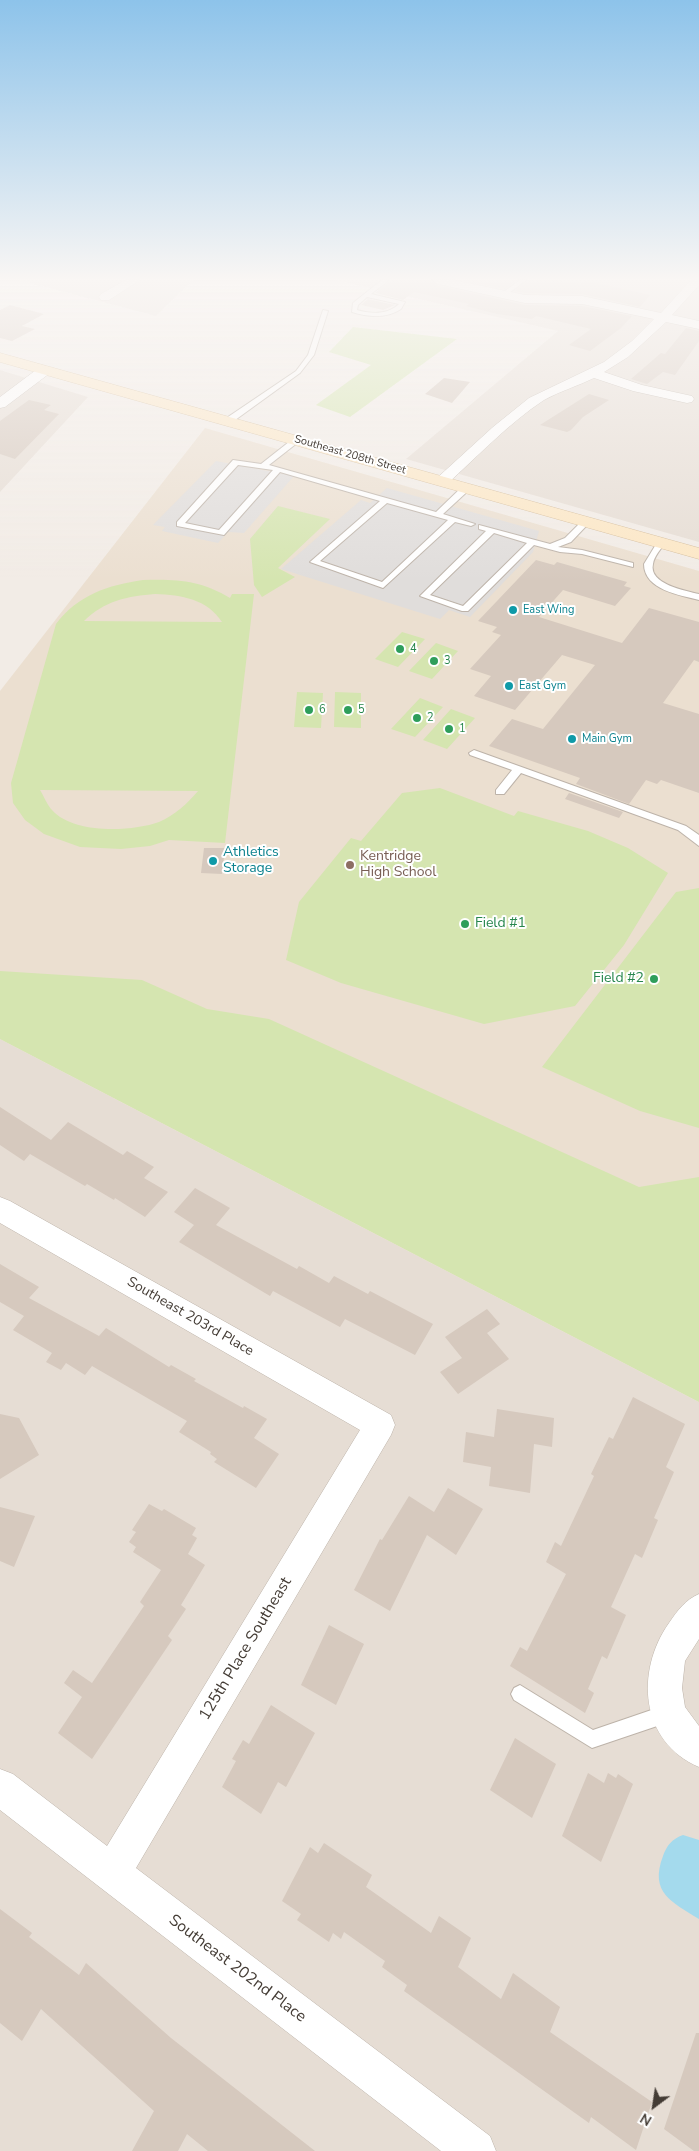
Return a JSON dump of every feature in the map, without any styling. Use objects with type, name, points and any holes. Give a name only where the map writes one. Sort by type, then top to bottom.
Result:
[{"type":"main road","name":"Southeast 208th Street","points":[[83,380],[699,554]]},
{"type":"street","points":[[0,404],[32,380]]},
{"type":"street","points":[[442,482],[536,400],[575,380]]},
{"type":"street","points":[[615,380],[638,388],[687,399]]},
{"type":"street","name":"Southeast 203rd Place","points":[[0,1209],[380,1425]]},
{"type":"street","name":"125th Place Southeast","points":[[112,1873],[380,1425]]},
{"type":"street","points":[[699,1611],[674,1647],[663,1691],[671,1719],[691,1744],[699,1749]]},
{"type":"street","name":"Southeast 202nd Place","points":[[0,1787],[475,2151]]},
{"type":"lane","points":[[228,421],[286,380]]},
{"type":"lane","points":[[263,466],[296,440]]},
{"type":"lane","points":[[278,470],[221,533],[180,524],[236,462],[263,466],[278,470],[367,496],[387,499],[471,524]]},
{"type":"lane","points":[[438,514],[466,488]]},
{"type":"lane","points":[[387,499],[314,562],[383,585],[454,519]]},
{"type":"lane","points":[[551,547],[568,540],[586,522]]},
{"type":"lane","points":[[482,527],[551,547],[582,552],[630,565]]},
{"type":"lane","points":[[492,530],[424,596],[466,609],[532,542]]},
{"type":"lane","points":[[661,543],[649,562],[650,574],[664,586],[699,597]]},
{"type":"lane","points":[[474,753],[682,828],[699,842]]},
{"type":"lane","points":[[500,792],[519,769]]},
{"type":"lane","points":[[520,1694],[592,1739],[669,1713]]},
{"type":"shaded area","points":[[0,380],[34,380],[88,397],[0,492]]},
{"type":"shaded area","points":[[499,380],[699,380],[699,542],[406,459]]},
{"type":"shaded area","name":"Kentridge High School","points":[[205,428],[699,571],[699,1402],[0,1039],[0,691]]},
{"type":"shaded area","points":[[216,461],[294,476],[244,533],[228,532],[218,543],[162,531],[165,527],[153,525]]},
{"type":"shaded area","points":[[387,488],[539,531],[533,552],[470,617],[449,610],[440,619],[281,569],[361,500],[370,503]]},
{"type":"shaded area","points":[[0,1039],[699,1402],[699,2151],[0,2151]]},
{"type":"green space","points":[[350,380],[400,380],[350,417],[316,405]]},
{"type":"green space","points":[[278,506],[330,519],[278,568],[295,577],[262,597],[254,585],[250,539]]},
{"type":"green space","points":[[143,580],[178,581],[198,584],[209,587],[230,598],[232,594],[254,594],[225,843],[169,840],[150,846],[121,849],[80,847],[44,834],[25,820],[13,803],[11,783],[56,624],[74,606],[95,593],[106,588]],"holes":[[[155,594],[184,597],[201,603],[216,614],[222,622],[84,621],[108,604],[135,596]],[[40,790],[198,791],[180,809],[159,822],[133,828],[103,829],[88,827],[61,818],[50,808]]]},
{"type":"green space","name":"4","points":[[402,632],[425,639],[398,667],[375,659]]},
{"type":"green space","name":"3","points":[[436,643],[458,651],[432,679],[409,671]]},
{"type":"green space","name":"6","points":[[297,692],[323,693],[321,728],[294,727]]},
{"type":"green space","name":"5","points":[[335,692],[361,693],[361,728],[334,727]]},
{"type":"green space","name":"2","points":[[420,698],[443,707],[415,737],[391,729]]},
{"type":"green space","name":"1","points":[[451,709],[475,718],[447,749],[423,740]]},
{"type":"green space","name":"Field #1","points":[[440,788],[514,816],[518,811],[588,831],[628,848],[668,873],[624,945],[575,1006],[484,1024],[341,983],[286,960],[299,902],[351,838],[361,841],[402,793]]},
{"type":"green space","name":"Field #2","points":[[699,888],[699,1128],[640,1111],[542,1067],[676,892]]},
{"type":"green space","points":[[0,971],[142,980],[207,1009],[269,1019],[639,1187],[699,1177],[699,1402],[0,1039]]},
{"type":"water","points":[[683,1835],[699,1840],[699,1919],[666,1895],[661,1888],[659,1879],[659,1869],[666,1849],[676,1838]]},
{"type":"building","points":[[441,380],[470,382],[452,403],[425,394]]},
{"type":"building","points":[[635,380],[652,380],[647,384]]},
{"type":"building","points":[[589,394],[609,400],[583,417],[567,432],[540,425]]},
{"type":"building","points":[[29,400],[51,405],[44,410],[59,414],[15,459],[0,454],[0,421]]},
{"type":"building","points":[[536,560],[554,565],[557,562],[627,582],[624,586],[631,588],[615,606],[563,590],[539,617],[622,643],[649,608],[699,622],[699,662],[694,660],[663,703],[699,714],[699,793],[661,780],[657,784],[646,780],[629,804],[576,784],[580,778],[489,746],[512,719],[543,729],[595,665],[562,655],[515,710],[474,696],[491,676],[470,669],[501,635],[492,632],[497,627],[478,621]]},
{"type":"building","points":[[569,793],[623,812],[619,818],[565,799]]},
{"type":"building","name":"Athletics Storage","points":[[204,848],[225,848],[222,874],[201,873]]},
{"type":"building","points":[[0,1107],[51,1140],[68,1122],[123,1155],[127,1151],[154,1167],[144,1178],[168,1192],[145,1217],[115,1198],[114,1200],[87,1184],[85,1186],[30,1154],[24,1161],[0,1145]]},
{"type":"building","points":[[195,1188],[230,1208],[216,1225],[297,1269],[299,1266],[329,1283],[334,1276],[368,1294],[370,1291],[433,1324],[415,1355],[345,1319],[340,1327],[273,1291],[270,1296],[179,1242],[194,1225],[174,1212]]},
{"type":"building","points":[[0,1264],[39,1287],[29,1298],[99,1336],[106,1328],[169,1367],[171,1365],[196,1379],[194,1381],[267,1419],[254,1438],[279,1454],[256,1488],[214,1462],[217,1459],[210,1454],[211,1452],[179,1432],[187,1421],[92,1366],[85,1375],[66,1363],[61,1370],[46,1362],[52,1353],[13,1330],[24,1316],[0,1302]]},
{"type":"building","points":[[487,1309],[500,1324],[487,1333],[509,1359],[458,1394],[440,1372],[462,1358],[445,1337]]},
{"type":"building","points":[[633,1397],[685,1424],[666,1467],[674,1472],[654,1518],[658,1520],[642,1558],[635,1554],[611,1607],[626,1615],[607,1659],[602,1656],[588,1689],[594,1693],[585,1713],[510,1666],[520,1647],[527,1651],[566,1574],[546,1562],[555,1542],[561,1546],[594,1476],[591,1474],[609,1437],[613,1439]]},
{"type":"building","points":[[497,1409],[554,1418],[552,1447],[534,1444],[530,1493],[489,1486],[491,1467],[463,1462],[466,1432],[494,1437]]},
{"type":"building","points":[[0,1414],[19,1418],[39,1455],[0,1479]]},
{"type":"building","points":[[448,1488],[483,1509],[456,1555],[427,1535],[390,1611],[354,1590],[380,1539],[382,1540],[409,1496],[434,1512]]},
{"type":"building","points":[[149,1504],[162,1511],[164,1509],[196,1528],[192,1535],[197,1538],[188,1554],[205,1565],[181,1605],[186,1609],[168,1636],[172,1640],[92,1759],[58,1733],[82,1697],[64,1683],[73,1670],[92,1683],[144,1606],[140,1602],[161,1570],[133,1552],[136,1547],[129,1542],[136,1532],[132,1530]]},
{"type":"building","points":[[0,1507],[35,1516],[14,1567],[0,1561]]},
{"type":"building","points":[[329,1625],[364,1644],[336,1705],[301,1685]]},
{"type":"building","points":[[271,1705],[315,1733],[286,1787],[278,1782],[261,1814],[222,1787],[236,1761],[232,1759],[243,1740],[249,1744]]},
{"type":"building","points":[[515,1738],[556,1764],[532,1818],[490,1790]]},
{"type":"building","points":[[588,1773],[604,1783],[608,1773],[616,1778],[618,1774],[633,1784],[601,1862],[562,1836]]},
{"type":"building","points":[[324,1843],[372,1875],[366,1887],[431,1933],[439,1916],[471,1938],[458,1967],[501,1999],[513,1973],[560,2007],[550,2032],[652,2102],[636,2150],[591,2117],[589,2123],[404,1991],[407,1985],[382,1967],[385,1961],[344,1932],[341,1939],[333,1933],[329,1942],[297,1920],[301,1914],[282,1901],[310,1847],[318,1853]]},
{"type":"building","points":[[0,1909],[32,1933],[29,1937],[79,1975],[86,1963],[171,2038],[315,2151],[208,2151],[187,2134],[178,2151],[132,2151],[154,2111],[41,2009],[22,2041],[0,2023]]},
{"type":"building","points":[[696,2033],[699,2033],[699,2151],[694,2151],[664,2129]]},
{"type":"place","name":"East Wing","points":[[513,610]]},
{"type":"place","name":"4","points":[[400,649]]},
{"type":"place","name":"3","points":[[434,661]]},
{"type":"place","name":"East Gym","points":[[509,686]]},
{"type":"place","name":"6","points":[[309,710]]},
{"type":"place","name":"5","points":[[348,710]]},
{"type":"place","name":"2","points":[[417,718]]},
{"type":"place","name":"1","points":[[449,729]]},
{"type":"place","name":"Main Gym","points":[[572,739]]},
{"type":"place","name":"Athletics Storage","points":[[213,861]]},
{"type":"place","name":"Kentridge High School","points":[[350,865]]},
{"type":"place","name":"Field #1","points":[[465,924]]},
{"type":"place","name":"Field #2","points":[[654,979]]}]
